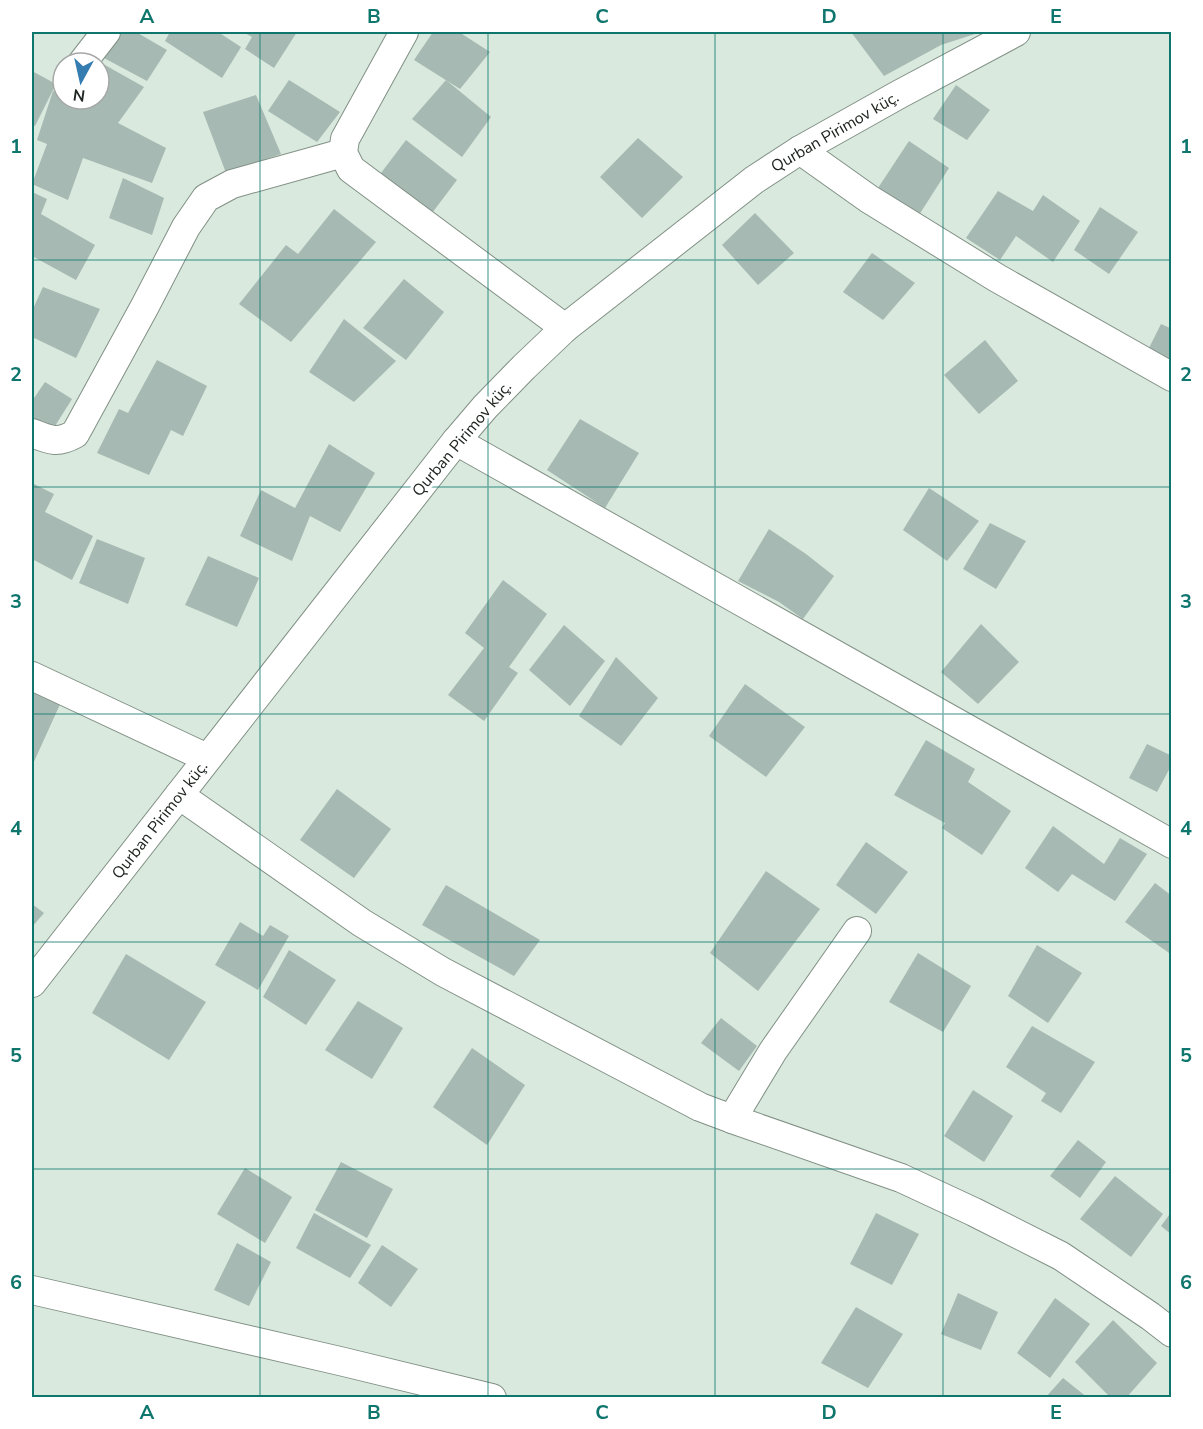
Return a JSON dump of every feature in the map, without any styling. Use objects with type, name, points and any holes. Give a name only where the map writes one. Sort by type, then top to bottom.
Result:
[{"type":"street","points":[[91,51],[106,32]]},
{"type":"street","points":[[404,32],[345,139],[343,153],[351,169],[565,328]]},
{"type":"street","name":"Qurban Pirimov küç.","points":[[32,983],[456,441],[501,391],[565,328],[754,180],[800,150],[1016,32]]},
{"type":"street","points":[[800,150],[869,199],[997,278],[1172,377]]},
{"type":"street","points":[[32,433],[52,441],[64,440],[75,434],[186,227],[207,198],[232,184],[343,153]]},
{"type":"street","points":[[456,441],[1172,844]]},
{"type":"street","points":[[32,676],[207,758]]},
{"type":"street","points":[[179,795],[362,923],[442,972],[700,1107],[901,1178],[974,1212],[1061,1256],[1172,1333]]},
{"type":"street","points":[[732,1119],[773,1051],[856,931]]},
{"type":"street","points":[[32,1290],[492,1398]]},
{"type":"building","points":[[121,32],[136,32],[167,50],[147,81],[111,62],[111,51],[107,51]]},
{"type":"building","points":[[170,32],[218,32],[241,47],[222,78],[165,41]]},
{"type":"building","points":[[243,32],[297,32],[274,68],[245,49],[252,37]]},
{"type":"building","points":[[433,32],[459,32],[490,52],[460,89],[414,60]]},
{"type":"building","points":[[851,32],[981,32],[941,45],[884,76]]},
{"type":"building","points":[[111,68],[144,87],[118,123],[166,148],[152,183],[83,158],[68,200],[32,184],[47,144],[37,140],[51,97],[51,111],[111,111]]},
{"type":"building","points":[[32,71],[51,81],[51,94],[35,126],[32,124]]},
{"type":"building","points":[[289,80],[340,112],[317,142],[268,111]]},
{"type":"building","points":[[446,80],[491,117],[462,157],[412,119]]},
{"type":"building","points":[[956,85],[990,110],[967,140],[933,119]]},
{"type":"building","points":[[256,95],[281,154],[226,173],[203,112]]},
{"type":"building","points":[[638,138],[683,177],[642,218],[600,177]]},
{"type":"building","points":[[406,140],[457,180],[429,217],[378,177]]},
{"type":"building","points":[[909,141],[949,168],[919,215],[878,188]]},
{"type":"building","points":[[123,178],[164,198],[152,235],[109,218]]},
{"type":"building","points":[[998,191],[1033,211],[1043,195],[1080,221],[1053,262],[1016,236],[1000,260],[966,238]]},
{"type":"building","points":[[32,192],[47,199],[41,214],[95,245],[76,280],[32,256]]},
{"type":"building","points":[[1100,207],[1138,232],[1109,274],[1074,250]]},
{"type":"building","points":[[334,209],[376,242],[291,342],[239,304],[286,245],[298,254]]},
{"type":"building","points":[[755,213],[794,253],[758,285],[722,245]]},
{"type":"building","points":[[872,253],[915,283],[883,320],[843,292]]},
{"type":"building","points":[[404,279],[444,312],[406,360],[363,328]]},
{"type":"building","points":[[43,287],[100,309],[76,358],[32,337],[32,311]]},
{"type":"building","points":[[344,319],[396,361],[354,402],[309,372]]},
{"type":"building","points":[[1161,324],[1172,329],[1172,368],[1146,354]]},
{"type":"building","points":[[985,340],[1018,381],[979,414],[944,375]]},
{"type":"building","points":[[157,360],[207,386],[183,436],[171,430],[149,475],[97,453],[119,409],[128,413]]},
{"type":"building","points":[[45,382],[72,399],[50,434],[32,424],[32,401]]},
{"type":"building","points":[[580,419],[639,453],[605,508],[547,470]]},
{"type":"building","points":[[329,444],[375,473],[340,532],[310,516],[292,561],[240,536],[261,490],[295,508]]},
{"type":"building","points":[[32,483],[54,494],[45,512],[93,536],[72,580],[32,559]]},
{"type":"building","points":[[929,488],[979,521],[947,561],[903,530]]},
{"type":"building","points":[[990,523],[1026,541],[996,589],[963,569]]},
{"type":"building","points":[[769,529],[834,576],[803,619],[779,602],[738,581]]},
{"type":"building","points":[[97,539],[145,558],[128,604],[79,583]]},
{"type":"building","points":[[208,556],[259,578],[237,627],[185,605]]},
{"type":"building","points":[[503,580],[547,614],[509,667],[518,673],[484,721],[448,695],[484,648],[465,633]]},
{"type":"building","points":[[981,624],[1019,662],[978,704],[941,672]]},
{"type":"building","points":[[564,625],[605,661],[570,706],[529,670]]},
{"type":"building","points":[[616,657],[658,698],[621,746],[579,716]]},
{"type":"building","points":[[745,684],[805,727],[766,777],[709,736]]},
{"type":"building","points":[[32,687],[62,700],[32,766]]},
{"type":"building","points":[[926,740],[975,769],[968,782],[1011,811],[982,855],[942,828],[945,823],[894,795]]},
{"type":"building","points":[[1147,744],[1172,756],[1172,764],[1157,792],[1129,778]]},
{"type":"building","points":[[337,789],[391,829],[354,878],[300,840]]},
{"type":"building","points":[[1053,826],[1104,864],[1120,838],[1147,854],[1115,901],[1072,874],[1058,892],[1025,868]]},
{"type":"building","points":[[866,842],[908,872],[876,914],[836,885]]},
{"type":"building","points":[[766,871],[820,909],[758,991],[710,953]]},
{"type":"building","points":[[1155,883],[1172,896],[1172,955],[1125,922]]},
{"type":"building","points":[[446,885],[540,940],[514,976],[422,925]]},
{"type":"building","points":[[32,904],[44,913],[32,927]]},
{"type":"building","points":[[240,922],[263,936],[270,925],[289,936],[258,990],[215,965]]},
{"type":"building","points":[[1037,945],[1082,973],[1048,1023],[1008,996]]},
{"type":"building","points":[[289,950],[336,980],[306,1025],[263,997]]},
{"type":"building","points":[[918,953],[971,986],[943,1032],[889,1002]]},
{"type":"building","points":[[126,954],[206,1002],[169,1060],[92,1013]]},
{"type":"building","points":[[358,1001],[403,1028],[372,1079],[325,1050]]},
{"type":"building","points":[[721,1018],[757,1046],[739,1071],[701,1043]]},
{"type":"building","points":[[1032,1026],[1095,1062],[1061,1113],[1041,1101],[1046,1093],[1006,1067]]},
{"type":"building","points":[[472,1048],[525,1085],[487,1145],[433,1107]]},
{"type":"building","points":[[973,1090],[1013,1116],[984,1162],[944,1136]]},
{"type":"building","points":[[1078,1140],[1106,1162],[1080,1198],[1050,1176]]},
{"type":"building","points":[[341,1162],[393,1189],[367,1238],[315,1210]]},
{"type":"building","points":[[245,1168],[292,1197],[265,1243],[217,1214]]},
{"type":"building","points":[[1115,1176],[1163,1214],[1131,1257],[1080,1219]]},
{"type":"building","points":[[1172,1211],[1172,1235],[1161,1226]]},
{"type":"building","points":[[314,1213],[371,1245],[350,1278],[296,1248]]},
{"type":"building","points":[[876,1213],[919,1234],[892,1285],[850,1264]]},
{"type":"building","points":[[237,1243],[271,1262],[249,1306],[214,1290]]},
{"type":"building","points":[[382,1245],[418,1269],[391,1307],[358,1283]]},
{"type":"building","points":[[958,1293],[998,1312],[981,1350],[941,1334]]},
{"type":"building","points":[[1055,1298],[1090,1324],[1050,1378],[1017,1353]]},
{"type":"building","points":[[856,1307],[903,1334],[868,1388],[821,1363]]},
{"type":"building","points":[[1113,1320],[1157,1363],[1126,1398],[1111,1398],[1075,1362]]},
{"type":"building","points":[[1063,1378],[1088,1398],[1045,1398]]}]
